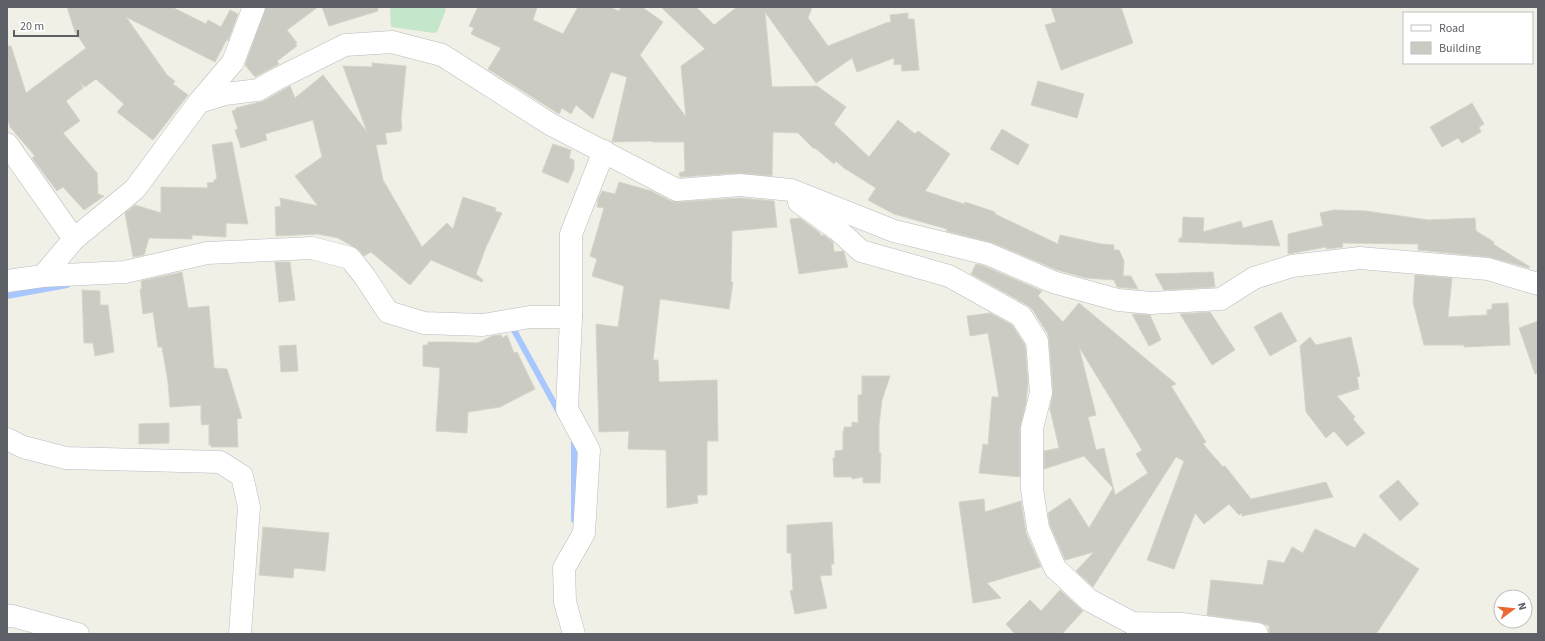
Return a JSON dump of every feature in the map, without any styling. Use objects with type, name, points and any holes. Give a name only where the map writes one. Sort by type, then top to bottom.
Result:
[{"type":"street","points":[[43,276],[74,239],[135,190],[200,102],[233,62],[254,7]]},
{"type":"street","points":[[200,102],[225,94],[258,90],[345,45],[392,42],[442,55],[550,124],[677,190],[740,185],[791,190],[894,231],[988,254],[1053,282],[1118,300],[1151,303],[1221,299],[1254,278],[1292,266],[1360,258],[1488,269],[1538,284]]},
{"type":"street","points":[[7,144],[74,239]]},
{"type":"street","points":[[574,634],[565,602],[564,568],[584,533],[589,450],[567,409],[571,317],[571,234],[604,151]]},
{"type":"street","points":[[791,190],[796,201],[838,230],[861,251],[949,276],[1021,316],[1037,341],[1040,393],[1032,428],[1032,489],[1038,528],[1055,568],[1089,600],[1132,623],[1182,624],[1258,634]]},
{"type":"street","points":[[7,281],[43,276],[125,272],[207,254],[312,248],[350,258],[365,277],[388,312],[424,323],[483,325],[530,318],[571,317]]},
{"type":"street","points":[[7,439],[23,447],[66,458],[220,462],[242,476],[249,507],[240,634]]},
{"type":"street","points":[[7,616],[13,616],[78,634]]},
{"type":"green space","points":[[390,7],[445,7],[446,10],[437,32],[434,33],[391,27]]},
{"type":"building","points":[[67,7],[172,7],[206,24],[208,20],[221,27],[230,10],[238,14],[228,41],[227,39],[215,62],[126,17],[167,75],[175,81],[173,84],[188,95],[153,140],[117,112],[124,104],[96,79],[85,87],[80,83],[83,88],[66,101],[80,121],[63,133],[97,173],[98,194],[104,196],[84,210],[63,187],[57,191],[32,158],[35,156],[10,127],[7,117],[7,46],[11,46],[26,93],[86,48],[75,32]]},
{"type":"building","points":[[266,7],[318,7],[287,30],[297,43],[295,44],[297,46],[277,61],[279,64],[255,77],[245,65]]},
{"type":"building","points":[[322,7],[378,7],[378,11],[329,26]]},
{"type":"building","points":[[478,7],[537,7],[533,20],[563,34],[578,7],[609,7],[619,11],[621,7],[642,7],[663,22],[640,55],[686,117],[681,66],[705,49],[661,7],[696,7],[714,25],[737,7],[812,7],[808,18],[828,46],[891,22],[890,15],[908,13],[908,19],[914,19],[919,70],[902,71],[901,64],[894,65],[894,58],[857,72],[852,58],[816,83],[765,12],[772,87],[817,86],[846,107],[834,124],[869,157],[898,120],[915,134],[918,131],[950,154],[925,191],[964,204],[965,202],[995,212],[995,214],[1058,244],[1060,235],[1101,244],[1114,245],[1114,250],[1119,250],[1124,261],[1123,276],[1131,276],[1138,289],[1117,287],[1114,280],[1086,278],[1057,270],[993,243],[946,231],[947,229],[894,214],[868,200],[876,188],[844,168],[836,161],[834,164],[815,148],[814,149],[798,133],[773,132],[772,176],[739,173],[680,177],[679,173],[685,171],[684,142],[612,142],[627,77],[611,72],[593,119],[576,105],[571,114],[562,108],[559,114],[488,69],[501,48],[471,34],[474,28],[469,26]]},
{"type":"building","points":[[1051,7],[1121,7],[1133,43],[1061,70],[1045,25],[1056,22]]},
{"type":"building","points":[[372,63],[406,66],[401,119],[402,129],[400,129],[401,131],[385,133],[387,144],[376,145],[383,180],[422,247],[447,223],[453,229],[463,197],[496,208],[495,211],[502,213],[486,247],[476,274],[483,280],[482,282],[431,260],[410,285],[371,252],[364,256],[359,250],[338,238],[318,234],[276,236],[275,207],[281,206],[280,198],[318,206],[295,176],[322,157],[313,120],[265,134],[267,140],[241,148],[235,130],[238,129],[232,111],[236,110],[236,108],[264,101],[290,86],[295,98],[323,75],[367,132],[343,66],[372,67]]},
{"type":"building","points":[[1038,81],[1084,94],[1077,118],[1031,105]]},
{"type":"building","points":[[1472,103],[1484,124],[1479,127],[1481,132],[1462,143],[1458,138],[1442,147],[1430,127]]},
{"type":"building","points":[[1002,129],[1029,145],[1018,165],[990,149]]},
{"type":"building","points":[[232,142],[248,224],[226,223],[226,237],[192,235],[192,239],[149,238],[144,255],[133,257],[125,213],[135,205],[161,213],[161,187],[208,188],[207,183],[214,182],[214,180],[217,179],[212,145]]},
{"type":"building","points":[[553,144],[571,150],[569,158],[574,160],[574,169],[568,183],[542,172]]},
{"type":"building","points":[[619,182],[651,191],[671,201],[678,202],[740,198],[774,201],[777,227],[732,231],[731,282],[733,282],[729,309],[660,299],[653,360],[658,360],[659,382],[717,380],[718,441],[707,441],[707,495],[697,495],[698,503],[667,508],[666,450],[628,449],[629,431],[599,432],[596,324],[618,327],[624,286],[592,276],[597,259],[590,256],[604,208],[597,207],[598,199],[602,191],[615,194]]},
{"type":"building","points":[[1334,210],[1366,211],[1428,220],[1475,218],[1476,231],[1494,242],[1493,244],[1530,267],[1529,268],[1489,257],[1418,250],[1418,244],[1342,243],[1343,247],[1327,249],[1326,247],[1288,254],[1288,234],[1323,226],[1320,213]]},
{"type":"building","points":[[1183,217],[1204,218],[1203,232],[1241,221],[1243,228],[1272,220],[1280,246],[1179,242],[1179,238],[1182,238]]},
{"type":"building","points":[[800,218],[820,233],[821,236],[824,235],[833,242],[834,252],[844,252],[848,267],[799,274],[790,219]]},
{"type":"building","points":[[275,262],[290,262],[295,300],[279,302]]},
{"type":"building","points":[[976,264],[1042,291],[1038,296],[1063,322],[1079,303],[1176,384],[1171,386],[1206,442],[1203,444],[1223,467],[1225,466],[1251,499],[1326,482],[1333,497],[1242,516],[1241,513],[1239,515],[1229,504],[1204,524],[1195,513],[1174,569],[1147,560],[1184,461],[1176,457],[1093,587],[1076,571],[1094,552],[1065,560],[1050,525],[1048,513],[1070,498],[1089,528],[1113,488],[1084,456],[1044,469],[1044,451],[1059,448],[1050,409],[1053,392],[1048,334],[1032,309],[1027,305],[971,274]],"holes":[[[1079,347],[1142,450],[1136,454],[1148,473],[1115,495],[1104,448],[1096,450],[1088,417],[1096,415]]]},
{"type":"building","points":[[182,272],[188,308],[209,306],[214,368],[227,369],[242,418],[237,419],[238,447],[211,447],[211,445],[209,445],[209,424],[202,425],[201,405],[170,407],[168,382],[162,347],[158,347],[153,312],[143,314],[140,289],[142,289],[141,281]]},
{"type":"building","points":[[1213,272],[1215,287],[1164,290],[1155,274]]},
{"type":"building","points":[[1415,275],[1452,278],[1448,317],[1487,315],[1487,310],[1492,309],[1492,304],[1508,303],[1510,345],[1464,347],[1464,345],[1424,345],[1413,302]]},
{"type":"building","points":[[82,290],[100,291],[100,305],[108,305],[114,352],[95,356],[93,343],[84,343]]},
{"type":"building","points":[[1210,312],[1235,350],[1212,365],[1180,314]]},
{"type":"building","points":[[1281,312],[1297,341],[1270,356],[1254,327]]},
{"type":"building","points":[[990,313],[1012,325],[1025,345],[1028,384],[1026,403],[1020,428],[1020,477],[979,473],[983,444],[988,445],[992,397],[999,397],[988,333],[970,336],[967,316]]},
{"type":"building","points":[[1132,314],[1150,315],[1161,340],[1149,346]]},
{"type":"building","points":[[1538,321],[1538,373],[1535,374],[1519,328]]},
{"type":"building","points":[[501,335],[503,338],[507,335],[514,353],[517,352],[535,389],[500,407],[468,412],[467,433],[436,431],[440,368],[423,366],[423,345],[428,345],[428,342],[478,343],[492,336]]},
{"type":"building","points":[[1310,337],[1316,345],[1351,337],[1360,376],[1357,377],[1359,389],[1337,396],[1355,417],[1353,419],[1365,433],[1347,446],[1334,431],[1326,438],[1306,412],[1300,346]]},
{"type":"building","points":[[296,345],[298,371],[281,372],[279,346]]},
{"type":"building","points":[[862,376],[890,376],[882,400],[879,425],[879,453],[881,453],[880,483],[863,483],[863,477],[852,479],[852,477],[834,477],[833,458],[835,458],[835,451],[843,450],[844,427],[852,427],[852,422],[858,423],[858,395],[862,395]]},
{"type":"building","points":[[169,423],[169,443],[139,444],[139,424]]},
{"type":"building","points":[[1398,480],[1419,504],[1400,521],[1379,496]]},
{"type":"building","points":[[984,499],[985,512],[1021,501],[1026,533],[1041,567],[987,583],[1001,598],[973,603],[959,502]]},
{"type":"building","points":[[832,522],[834,564],[831,564],[832,575],[820,576],[827,608],[795,614],[790,591],[793,590],[791,553],[787,553],[787,525]]},
{"type":"building","points":[[263,527],[329,533],[325,571],[294,568],[293,578],[259,575]]},
{"type":"building","points":[[1315,529],[1355,548],[1364,533],[1419,569],[1376,634],[1269,634],[1269,626],[1259,622],[1207,615],[1211,580],[1263,585],[1268,560],[1284,563],[1292,547],[1303,553]]},
{"type":"building","points":[[1060,590],[1083,611],[1062,634],[1015,634],[1006,624],[1030,600],[1041,611]]},
{"type":"waterway","points":[[7,296],[67,285]]},
{"type":"waterway","points":[[509,324],[515,332],[560,414]]},
{"type":"waterway","points":[[574,439],[574,520]]}]
